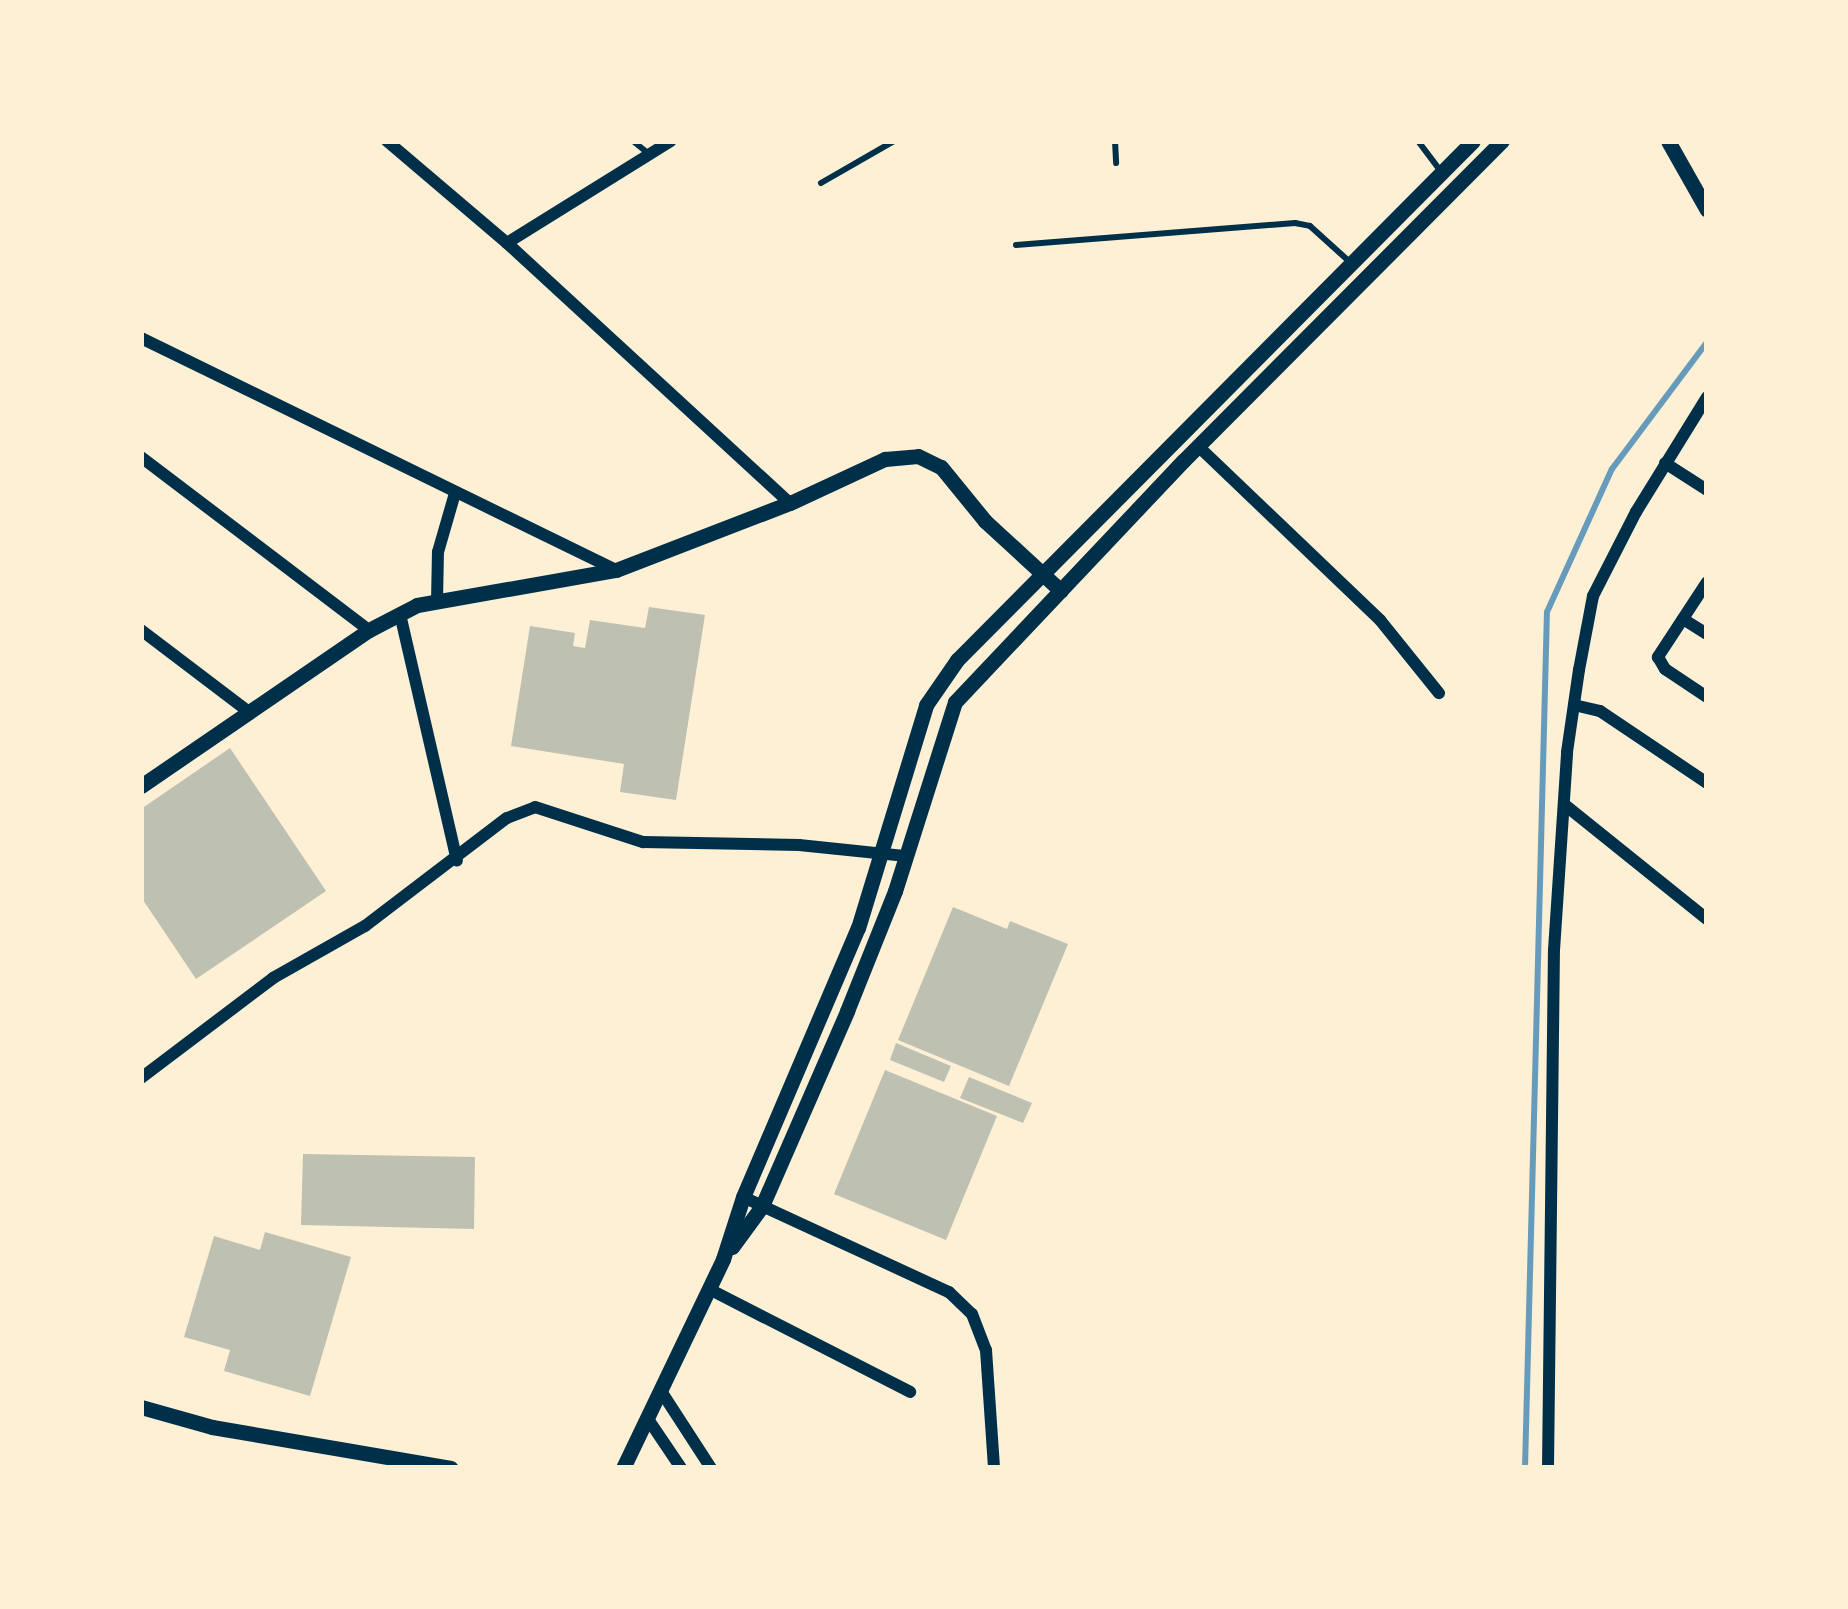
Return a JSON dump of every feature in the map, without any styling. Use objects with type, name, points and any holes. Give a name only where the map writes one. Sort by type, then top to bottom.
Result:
[{"type":"street","points":[[387,141],[507,243],[790,503]]},
{"type":"street","points":[[507,243],[671,141]]},
{"type":"street","points":[[623,1468],[723,1259],[743,1197],[858,928],[926,705],[957,660],[1354,266],[1473,141]]},
{"type":"street","points":[[723,1259],[762,1206],[847,1011],[906,856],[955,702],[1198,446],[1502,141]]},
{"type":"street","points":[[1668,141],[1707,210]]},
{"type":"street","points":[[141,338],[616,570]]},
{"type":"street","points":[[1548,1468],[1549,1135],[1574,705],[1593,596],[1665,463],[1707,398]]},
{"type":"street","points":[[1198,446],[1380,620],[1439,693]]},
{"type":"street","points":[[141,785],[369,630],[400,614],[436,602],[616,570],[790,503],[885,459],[918,456],[941,467],[985,521],[1061,591]]},
{"type":"street","points":[[141,457],[369,630]]},
{"type":"street","points":[[1665,463],[1707,490]]},
{"type":"street","points":[[436,602],[439,552],[455,493]]},
{"type":"street","points":[[1707,582],[1658,657],[1665,669],[1707,697]]},
{"type":"street","points":[[400,614],[457,860]]},
{"type":"street","points":[[1683,619],[1707,634]]},
{"type":"street","points":[[141,630],[248,712]]},
{"type":"street","points":[[1574,705],[1600,711],[1707,783]]},
{"type":"street","points":[[1565,805],[1707,919]]},
{"type":"street","points":[[141,1078],[273,978],[365,926],[507,818],[535,807],[643,842],[799,845],[906,856]]},
{"type":"street","points":[[743,1197],[949,1292],[972,1314],[986,1350],[994,1468]]},
{"type":"street","points":[[709,1289],[910,1392]]},
{"type":"street","points":[[661,1391],[711,1468]]},
{"type":"street","points":[[141,1407],[212,1427],[451,1468]]},
{"type":"street","points":[[648,1419],[681,1468]]},
{"type":"lane","points":[[633,141],[649,154]]},
{"type":"lane","points":[[821,183],[894,141]]},
{"type":"lane","points":[[1115,141],[1116,163]]},
{"type":"lane","points":[[1418,141],[1443,173]]},
{"type":"lane","points":[[1016,245],[1295,224],[1310,226],[1354,266]]},
{"type":"building","points":[[649,607],[705,615],[676,800],[620,792],[624,764],[511,746],[530,626],[575,633],[573,646],[585,648],[590,620],[645,628]]},
{"type":"building","points":[[230,748],[326,891],[196,979],[141,897],[141,809]]},
{"type":"building","points":[[953,907],[1007,929],[1010,921],[1068,944],[1009,1086],[898,1040]]},
{"type":"building","points":[[896,1043],[951,1066],[944,1082],[890,1060]]},
{"type":"building","points":[[885,1070],[997,1116],[946,1240],[834,1194]]},
{"type":"building","points":[[969,1077],[1032,1103],[1023,1123],[960,1098]]},
{"type":"building","points":[[303,1154],[475,1157],[474,1229],[301,1225]]},
{"type":"building","points":[[265,1232],[351,1257],[310,1396],[224,1371],[230,1350],[184,1337],[214,1236],[260,1250]]},
{"type":"waterway","points":[[1525,1468],[1547,612],[1612,469],[1707,342]]}]
